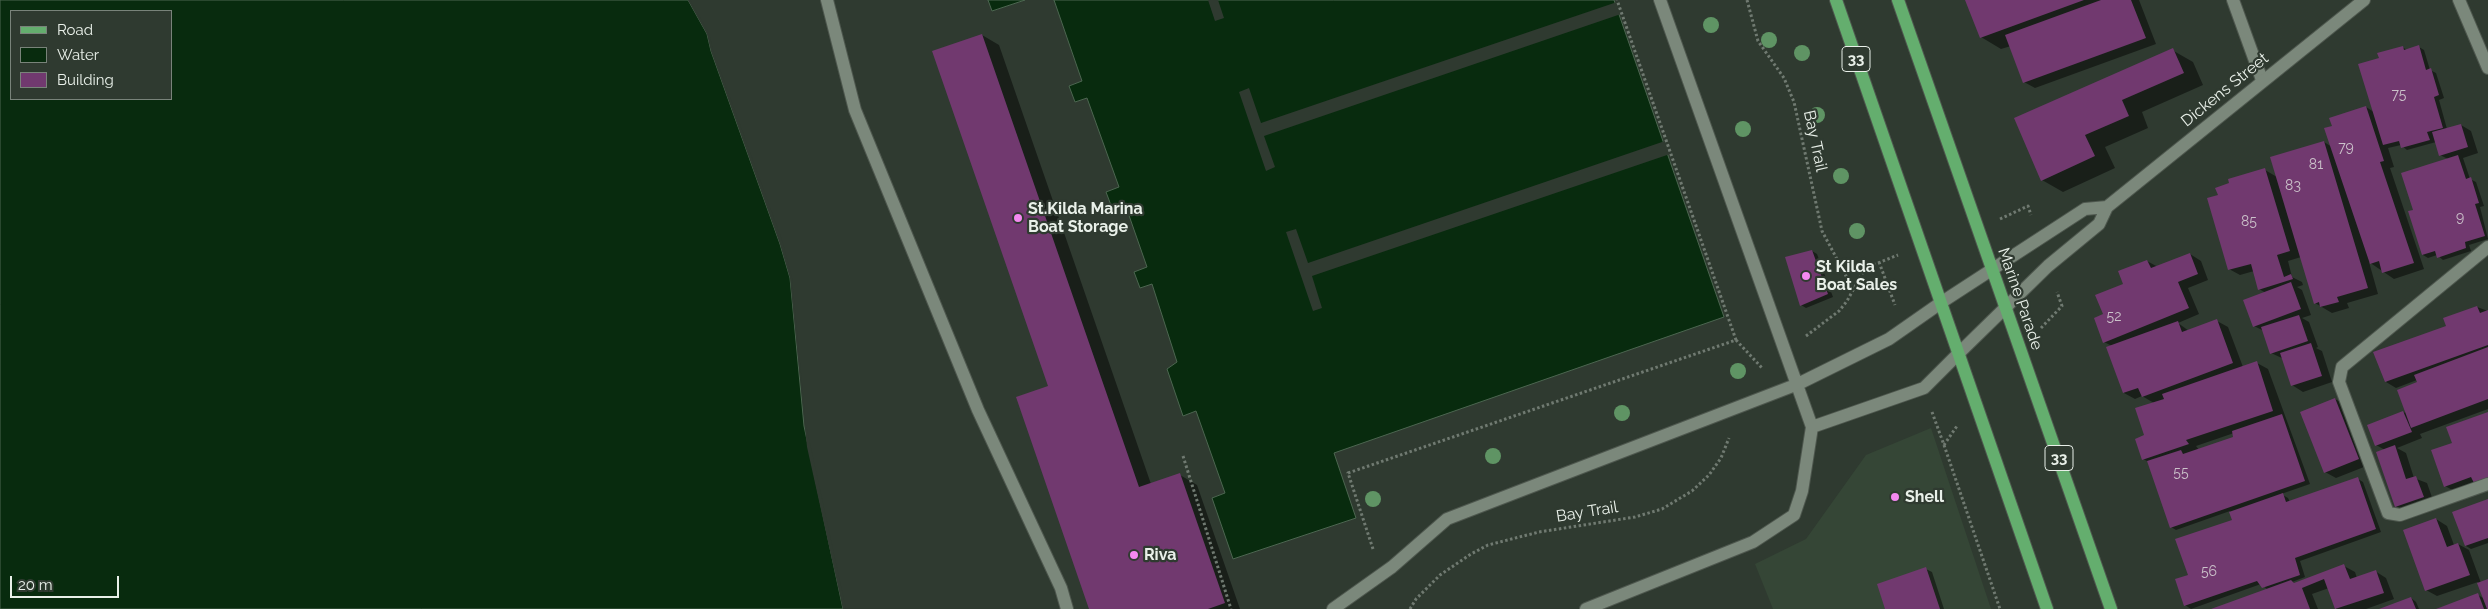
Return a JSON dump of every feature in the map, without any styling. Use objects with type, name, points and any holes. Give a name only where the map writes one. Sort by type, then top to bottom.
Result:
[{"type":"main road","name":"33","points":[[1836,0],[2047,609]]},
{"type":"main road","name":"Marine Parade","points":[[1898,0],[2111,609]]},
{"type":"street","points":[[827,0],[855,110],[978,410],[1062,588],[1067,609]]},
{"type":"street","points":[[1586,609],[1753,542],[1794,515],[1802,491],[1812,427],[1660,0]]},
{"type":"street","points":[[2233,0],[2262,80]]},
{"type":"street","name":"Dickens Street","points":[[1812,427],[1924,388],[2048,266],[2099,224],[2107,206],[2364,0]]},
{"type":"street","points":[[2459,0],[2488,68]]},
{"type":"street","points":[[1333,609],[1382,574],[1447,519],[1798,384],[1894,335],[1992,268],[2039,240],[2085,208],[2107,206]]},
{"type":"street","points":[[2488,247],[2342,367],[2340,382],[2388,513],[2400,515],[2488,484]]},
{"type":"path","points":[[1617,0],[1736,340],[1763,369]]},
{"type":"path","name":"Bay Trail","points":[[1747,0],[1758,40],[1784,78],[1794,102],[1822,231],[1853,289],[1862,272],[1879,262]]},
{"type":"path","points":[[1382,574],[1348,473],[1736,340]]},
{"type":"path","name":"Bay Trail","points":[[1410,609],[1416,599],[1440,575],[1488,545],[1539,532],[1635,517],[1662,509],[1676,502],[1701,484],[1721,458],[1729,437],[1733,410]]},
{"type":"path","points":[[1944,445],[2000,609]]},
{"type":"path","points":[[1183,456],[1231,609]]},
{"type":"shaded area","name":"Shell","points":[[1931,428],[1991,609],[1773,609],[1755,564],[1806,539],[1866,455]]},
{"type":"water","points":[[0,0],[688,0],[707,34],[711,51],[780,244],[790,278],[804,426],[843,609],[0,609]]},
{"type":"water","points":[[988,0],[1025,0],[992,11]]},
{"type":"water","points":[[1054,0],[1614,0],[1724,317],[1334,453],[1356,518],[1233,559],[1212,498],[1225,493],[1196,411],[1183,416],[1167,369],[1177,362],[1152,284],[1140,288],[1134,272],[1147,267],[1125,204],[1112,208],[1106,192],[1119,187],[1087,98],[1075,102],[1069,86],[1082,81]]},
{"type":"pier","points":[[688,0],[690,0],[709,33],[713,50],[783,243],[792,278],[806,425],[846,609],[843,609],[807,447],[790,278],[780,244],[711,51],[707,34]]},
{"type":"pier","points":[[1208,0],[1218,0],[1224,18],[1215,21]]},
{"type":"pier","points":[[1617,2],[1621,14],[1264,136],[1275,167],[1266,171],[1239,92],[1249,88],[1261,123]]},
{"type":"pier","points":[[1665,141],[1670,154],[1312,276],[1322,308],[1313,311],[1286,232],[1296,229],[1308,263]]},
{"type":"building","points":[[1965,0],[2084,0],[1980,38]]},
{"type":"building","points":[[2101,0],[2131,0],[2146,38],[2023,83],[2005,35]]},
{"type":"building","name":"St.Kilda Marina Boat Storage","points":[[982,34],[1139,487],[1180,473],[1225,603],[1208,609],[1089,609],[1016,397],[1048,386],[932,51]]},
{"type":"building","points":[[2419,45],[2426,70],[2431,68],[2439,95],[2434,97],[2443,128],[2427,132],[2430,140],[2401,148],[2399,141],[2383,145],[2358,64],[2379,58],[2377,53],[2403,46],[2404,50]]},
{"type":"building","points":[[2173,48],[2184,73],[2122,100],[2129,116],[2085,135],[2095,156],[2041,181],[2014,118]]},
{"type":"building","points":[[2366,106],[2384,161],[2380,162],[2414,263],[2382,273],[2379,261],[2370,264],[2324,128],[2332,126],[2329,118]]},
{"type":"building","points":[[2461,124],[2468,147],[2439,156],[2432,132]]},
{"type":"building","points":[[2324,141],[2368,288],[2337,297],[2339,302],[2320,307],[2319,302],[2314,304],[2270,157]]},
{"type":"building","points":[[2458,155],[2466,179],[2471,177],[2479,203],[2475,204],[2485,236],[2465,242],[2466,248],[2437,258],[2435,251],[2422,255],[2408,211],[2413,210],[2401,173]]},
{"type":"building","points":[[2265,168],[2290,251],[2277,255],[2284,277],[2291,274],[2293,279],[2258,290],[2251,264],[2228,270],[2207,198],[2218,195],[2215,188],[2229,183],[2228,179]]},
{"type":"building","name":"St Kilda Boat Sales","points":[[1812,250],[1828,294],[1800,306],[1785,257]]},
{"type":"building","points":[[2190,253],[2198,274],[2178,282],[2189,308],[2103,343],[2094,318],[2103,314],[2095,295],[2123,284],[2118,271],[2147,260],[2151,268]]},
{"type":"building","points":[[2291,282],[2301,309],[2253,327],[2243,300]]},
{"type":"building","points":[[2477,306],[2480,313],[2488,310],[2488,345],[2385,382],[2373,352],[2446,326],[2443,318]]},
{"type":"building","points":[[2299,315],[2308,341],[2270,354],[2261,327]]},
{"type":"building","points":[[2217,319],[2233,363],[2142,397],[2138,388],[2123,393],[2106,347],[2178,321],[2182,332]]},
{"type":"building","points":[[2311,343],[2322,376],[2291,386],[2280,353]]},
{"type":"building","points":[[2488,347],[2488,399],[2411,428],[2397,390],[2417,382],[2414,375]]},
{"type":"building","points":[[2257,361],[2273,411],[2186,440],[2189,444],[2142,460],[2135,439],[2144,435],[2135,408],[2164,399],[2162,394]]},
{"type":"building","points":[[2335,398],[2359,459],[2324,473],[2300,412]]},
{"type":"building","points":[[2403,411],[2412,432],[2375,446],[2367,425]]},
{"type":"building","points":[[2488,412],[2488,478],[2474,483],[2471,477],[2444,487],[2431,450],[2452,443],[2446,427]]},
{"type":"building","points":[[2282,414],[2305,481],[2170,528],[2147,461],[2181,450],[2183,454],[2233,437],[2232,431]]},
{"type":"building","points":[[2395,445],[2406,479],[2416,476],[2424,497],[2395,507],[2376,452]]},
{"type":"building","points":[[2358,477],[2376,529],[2295,558],[2300,575],[2262,588],[2257,581],[2184,606],[2175,579],[2188,575],[2175,539],[2232,520],[2229,512],[2283,493],[2286,502]]},
{"type":"building","points":[[2488,499],[2488,538],[2465,546],[2452,512]]},
{"type":"building","points":[[2436,518],[2447,547],[2458,543],[2470,575],[2425,591],[2403,530]]},
{"type":"building","points":[[2344,564],[2350,579],[2376,570],[2384,593],[2335,609],[2324,579],[2302,588],[2310,609],[2211,609],[2291,580],[2294,583]]},
{"type":"building","points":[[1926,567],[1940,609],[1885,609],[1877,584]]},
{"type":"building","points":[[2488,579],[2488,609],[2487,609],[2477,583]]},
{"type":"building","points":[[2478,593],[2484,609],[2436,609]]},
{"type":"building","points":[[2411,597],[2416,609],[2379,609]]},
{"type":"place","name":"St.Kilda Marina Boat Storage","points":[[1018,218]]},
{"type":"place","name":"St Kilda Boat Sales","points":[[1806,276]]},
{"type":"place","name":"Shell","points":[[1895,497]]},
{"type":"place","name":"Riva","points":[[1134,555]]}]
